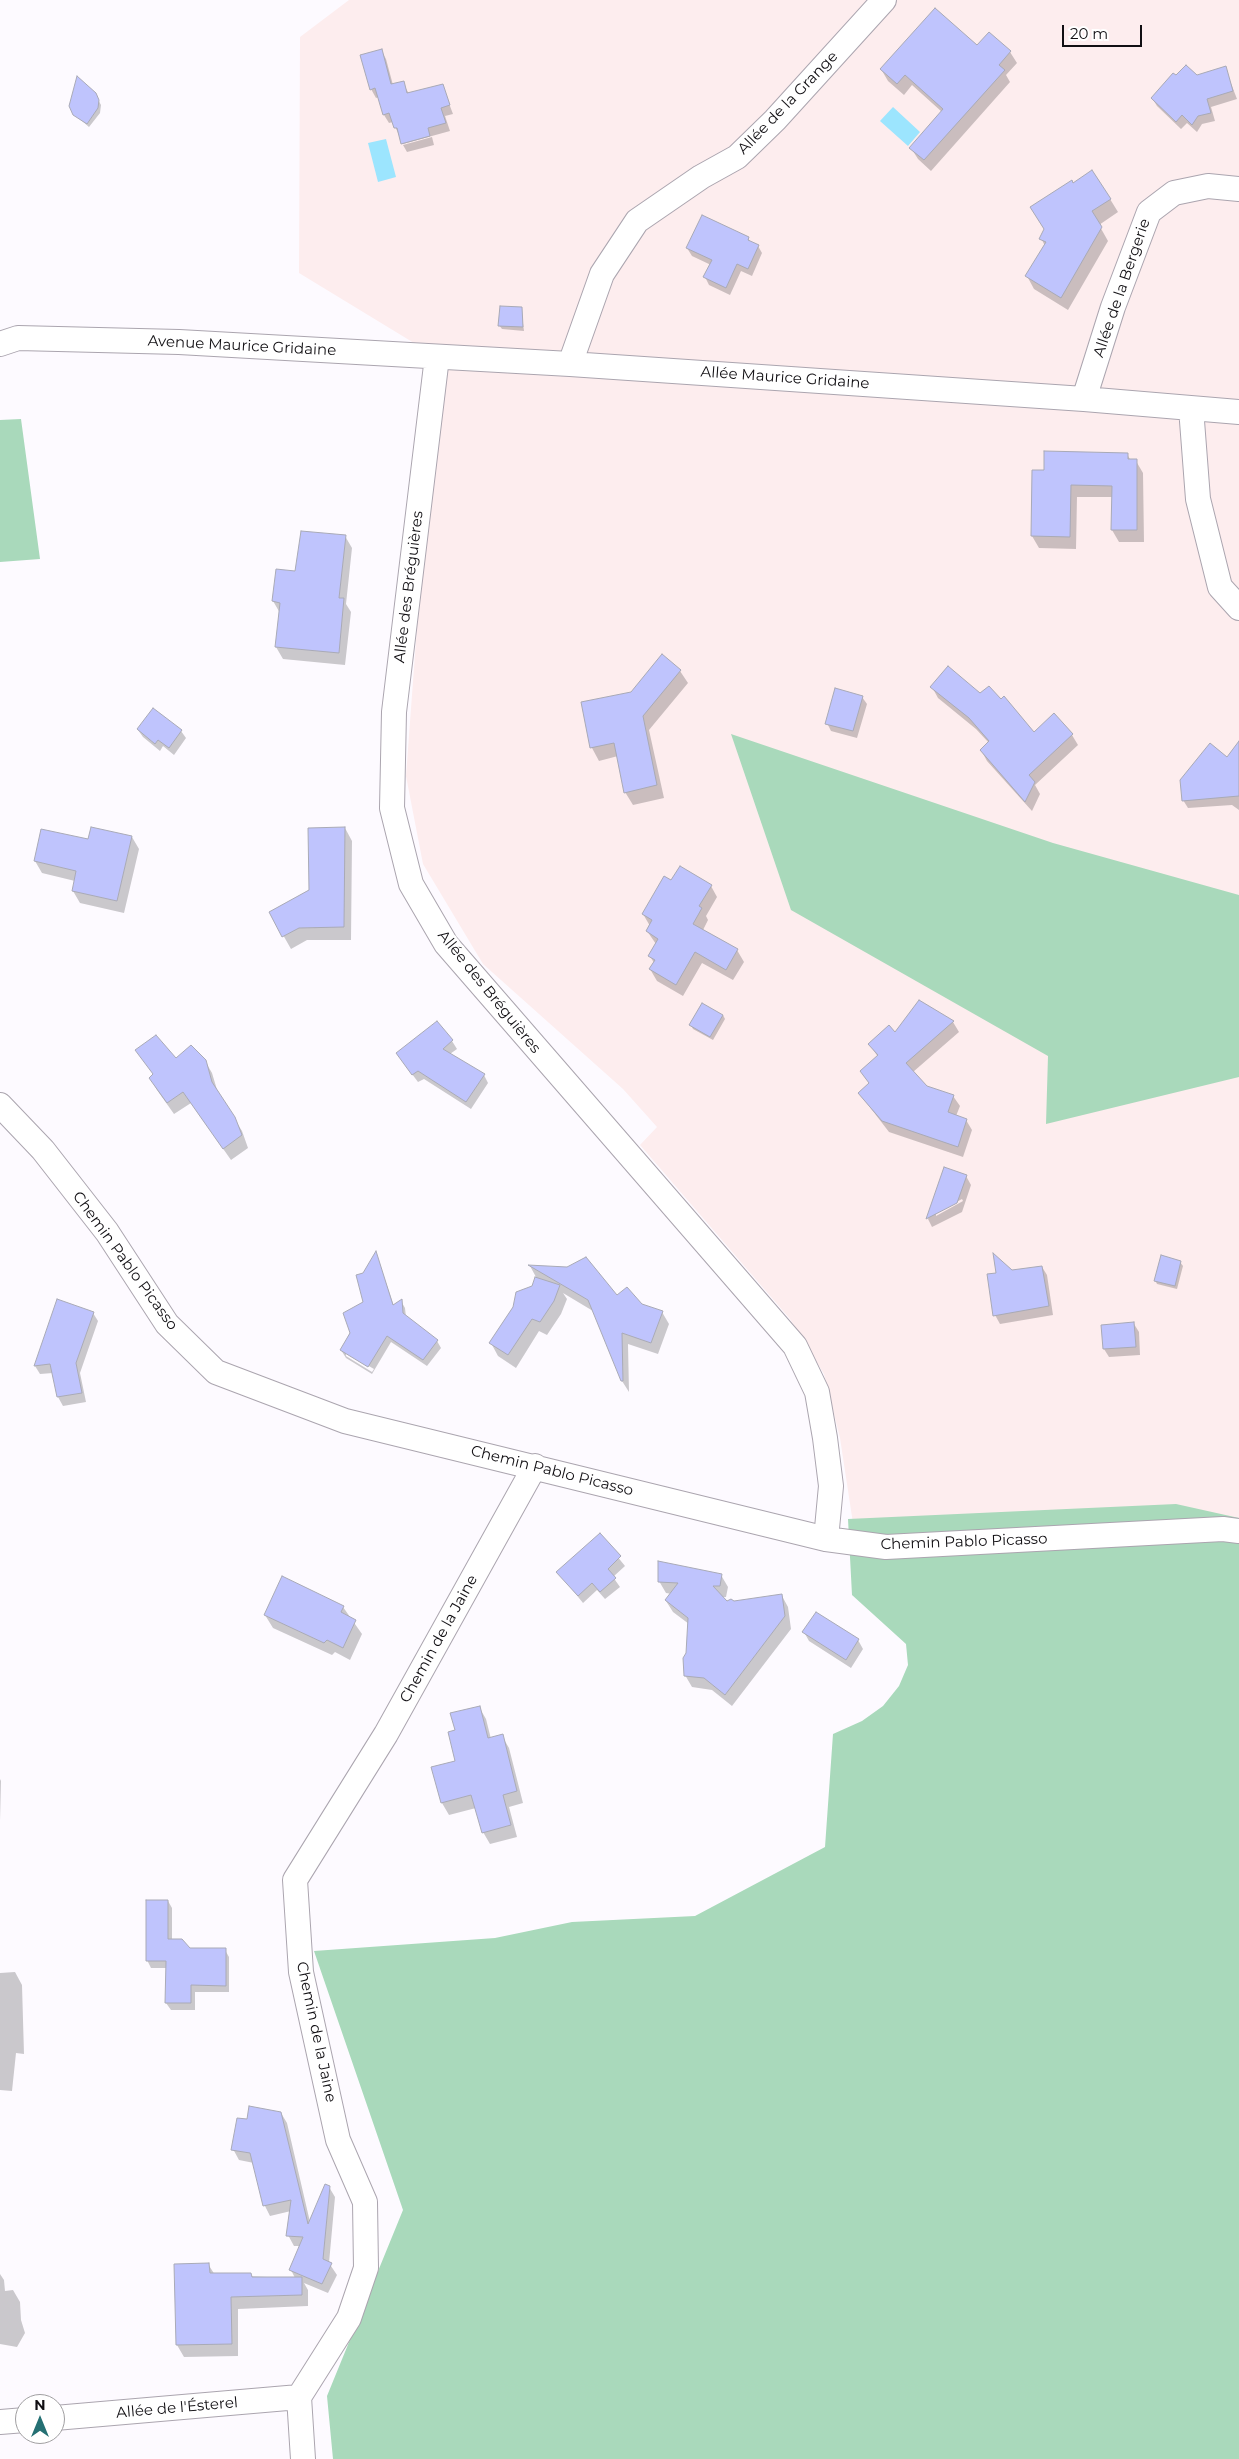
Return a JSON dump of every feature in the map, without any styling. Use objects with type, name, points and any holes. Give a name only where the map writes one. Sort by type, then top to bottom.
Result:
[{"type":"street","name":"Allée de la Grange","points":[[570,364],[602,274],[637,221],[700,177],[737,157],[775,120],[884,0]]},
{"type":"street","name":"Allée de la Bergerie","points":[[1084,399],[1113,307],[1149,212],[1174,193],[1208,186],[1239,189]]},
{"type":"street","name":"Avenue Maurice Gridaine","points":[[0,344],[18,338],[179,342],[486,359]]},
{"type":"street","name":"Allée des Bréguières","points":[[437,357],[394,712],[392,808],[411,884],[446,944],[795,1346],[817,1392],[826,1438],[831,1486],[826,1539]]},
{"type":"street","name":"Allée Maurice Gridaine","points":[[486,359],[1084,399],[1239,412]]},
{"type":"street","points":[[1191,408],[1198,499],[1220,587],[1239,608]]},
{"type":"street","name":"Chemin Pablo Picasso","points":[[0,1105],[42,1150],[107,1232],[167,1324],[216,1372],[345,1422],[535,1466],[826,1539],[886,1547],[1223,1529],[1239,1531]]},
{"type":"street","name":"Chemin de la Jaine","points":[[299,2397],[349,2318],[366,2268],[365,2202],[338,2140],[301,1972],[295,1880],[386,1734],[535,1466]]},
{"type":"street","points":[[299,2397],[303,2459]]},
{"type":"street","name":"Allée de l'Ésterel","points":[[65,2417],[299,2397]]},
{"type":"street","points":[[0,2422],[15,2421]]},
{"type":"shaded area","points":[[349,0],[1239,0],[1239,1531],[856,1543],[840,1438],[824,1374],[790,1319],[640,1145],[657,1127],[623,1089],[483,964],[423,864],[406,776],[437,357],[299,273],[300,37]]},
{"type":"green space","points":[[21,419],[40,559],[0,562],[0,420]]},
{"type":"green space","points":[[731,734],[1053,843],[1239,895],[1239,1077],[1046,1124],[1048,1056],[791,910]]},
{"type":"green space","points":[[1176,1504],[1239,1518],[1239,2459],[333,2459],[327,2396],[403,2210],[314,1951],[495,1938],[572,1922],[695,1916],[825,1847],[833,1734],[862,1721],[883,1706],[899,1686],[908,1665],[906,1644],[852,1595],[848,1519]]},
{"type":"water","points":[[893,107],[920,132],[908,146],[880,121]]},
{"type":"water","points":[[386,139],[396,177],[378,182],[368,143]]},
{"type":"building","points":[[935,8],[977,45],[989,32],[1011,51],[999,65],[1005,70],[924,160],[909,148],[943,109],[905,75],[897,84],[880,69]]},
{"type":"building","points":[[382,49],[391,84],[404,81],[407,93],[443,84],[450,105],[441,108],[446,123],[428,128],[430,136],[401,144],[397,128],[394,128],[389,113],[383,115],[375,88],[370,90],[360,55]]},
{"type":"building","points":[[1186,65],[1197,75],[1226,66],[1233,91],[1207,99],[1211,113],[1198,116],[1192,125],[1182,115],[1176,122],[1151,98],[1173,73],[1176,75]]},
{"type":"building","points":[[77,76],[96,93],[99,100],[98,108],[87,124],[73,115],[69,106]]},
{"type":"building","points":[[1092,170],[1111,199],[1092,211],[1102,227],[1061,298],[1025,276],[1046,242],[1039,239],[1044,229],[1030,207],[1072,180],[1073,183]]},
{"type":"building","points":[[702,215],[749,237],[748,240],[759,245],[748,269],[737,264],[726,288],[703,277],[712,260],[686,248]]},
{"type":"building","points":[[500,306],[522,307],[523,327],[498,326]]},
{"type":"building","points":[[1044,451],[1128,453],[1128,459],[1137,459],[1137,530],[1111,530],[1112,486],[1071,485],[1070,537],[1031,536],[1032,470],[1044,470]]},
{"type":"building","points":[[301,531],[346,535],[339,598],[344,598],[339,653],[275,647],[280,603],[272,601],[276,569],[295,571]]},
{"type":"building","points":[[662,654],[681,670],[643,716],[657,785],[624,793],[614,743],[590,748],[581,702],[631,692]]},
{"type":"building","points":[[948,666],[980,693],[989,686],[1001,699],[1004,696],[1034,732],[1054,713],[1073,734],[1029,775],[1035,782],[1025,802],[980,750],[989,741],[969,718],[930,687]]},
{"type":"building","points":[[835,688],[863,696],[853,731],[825,724]]},
{"type":"building","points":[[153,708],[182,730],[169,748],[158,740],[155,744],[137,729]]},
{"type":"building","points":[[1239,741],[1239,796],[1182,801],[1180,780],[1210,743],[1227,757]]},
{"type":"building","points":[[91,827],[132,836],[117,901],[72,891],[76,871],[34,861],[41,829],[88,839]]},
{"type":"building","points":[[345,827],[344,927],[299,928],[282,937],[269,912],[309,890],[308,828]]},
{"type":"building","points":[[680,866],[712,885],[699,906],[702,908],[693,924],[738,949],[726,970],[695,952],[676,985],[649,969],[655,960],[648,956],[658,939],[646,931],[652,920],[642,914],[664,876],[671,880]]},
{"type":"building","points":[[919,1000],[954,1021],[906,1063],[927,1086],[954,1095],[948,1112],[967,1119],[958,1147],[882,1121],[858,1093],[869,1083],[860,1071],[878,1055],[868,1044],[889,1025],[895,1032]]},
{"type":"building","points":[[702,1003],[723,1015],[710,1037],[689,1025]]},
{"type":"building","points":[[437,1021],[453,1040],[443,1049],[485,1074],[466,1102],[418,1071],[412,1075],[396,1053]]},
{"type":"building","points":[[156,1035],[176,1058],[191,1045],[206,1060],[212,1082],[235,1117],[242,1135],[223,1149],[183,1092],[167,1103],[149,1078],[153,1074],[135,1050]]},
{"type":"building","points":[[944,1167],[967,1175],[957,1203],[926,1219]]},
{"type":"building","points":[[376,1251],[393,1305],[402,1299],[403,1313],[438,1340],[423,1360],[387,1336],[368,1367],[340,1350],[350,1333],[343,1313],[363,1302],[356,1275],[363,1273]]},
{"type":"building","points":[[993,1253],[1012,1270],[1042,1266],[1049,1306],[993,1316],[987,1274],[996,1273]]},
{"type":"building","points":[[1161,1255],[1181,1261],[1175,1286],[1154,1281]]},
{"type":"building","points":[[586,1257],[617,1295],[627,1287],[642,1304],[663,1311],[651,1343],[622,1333],[623,1381],[621,1381],[588,1300],[528,1265],[567,1267]]},
{"type":"building","points":[[535,1277],[560,1285],[554,1301],[540,1322],[532,1319],[508,1355],[489,1343],[513,1307],[516,1292],[532,1286]]},
{"type":"building","points":[[57,1299],[94,1312],[76,1363],[82,1393],[57,1397],[50,1364],[34,1366]]},
{"type":"building","points":[[1134,1322],[1136,1347],[1103,1349],[1101,1325]]},
{"type":"building","points":[[600,1533],[621,1556],[608,1569],[616,1578],[600,1592],[592,1583],[578,1596],[556,1572]]},
{"type":"building","points":[[658,1561],[722,1574],[720,1586],[713,1586],[727,1601],[782,1594],[785,1616],[725,1695],[704,1678],[684,1676],[683,1658],[686,1653],[688,1618],[665,1600],[678,1583],[658,1582]]},
{"type":"building","points":[[282,1576],[344,1606],[341,1612],[356,1620],[343,1648],[327,1640],[324,1643],[264,1615]]},
{"type":"building","points":[[816,1612],[859,1639],[846,1660],[802,1632]]},
{"type":"building","points":[[480,1706],[488,1738],[503,1734],[517,1791],[503,1795],[511,1825],[482,1833],[471,1795],[441,1803],[431,1767],[455,1761],[448,1732],[455,1730],[450,1713]]},
{"type":"building","points":[[146,1900],[168,1900],[168,1939],[182,1939],[190,1948],[226,1948],[226,1986],[191,1985],[191,2003],[165,2003],[166,1961],[146,1961]]},
{"type":"building","points":[[249,2106],[281,2112],[308,2224],[325,2184],[330,2186],[323,2259],[332,2263],[322,2284],[289,2270],[303,2237],[286,2236],[291,2200],[263,2206],[250,2153],[231,2150],[237,2118],[247,2119]]},
{"type":"building","points":[[209,2263],[210,2273],[251,2273],[252,2277],[302,2277],[302,2295],[231,2297],[232,2344],[176,2345],[174,2264]]}]
